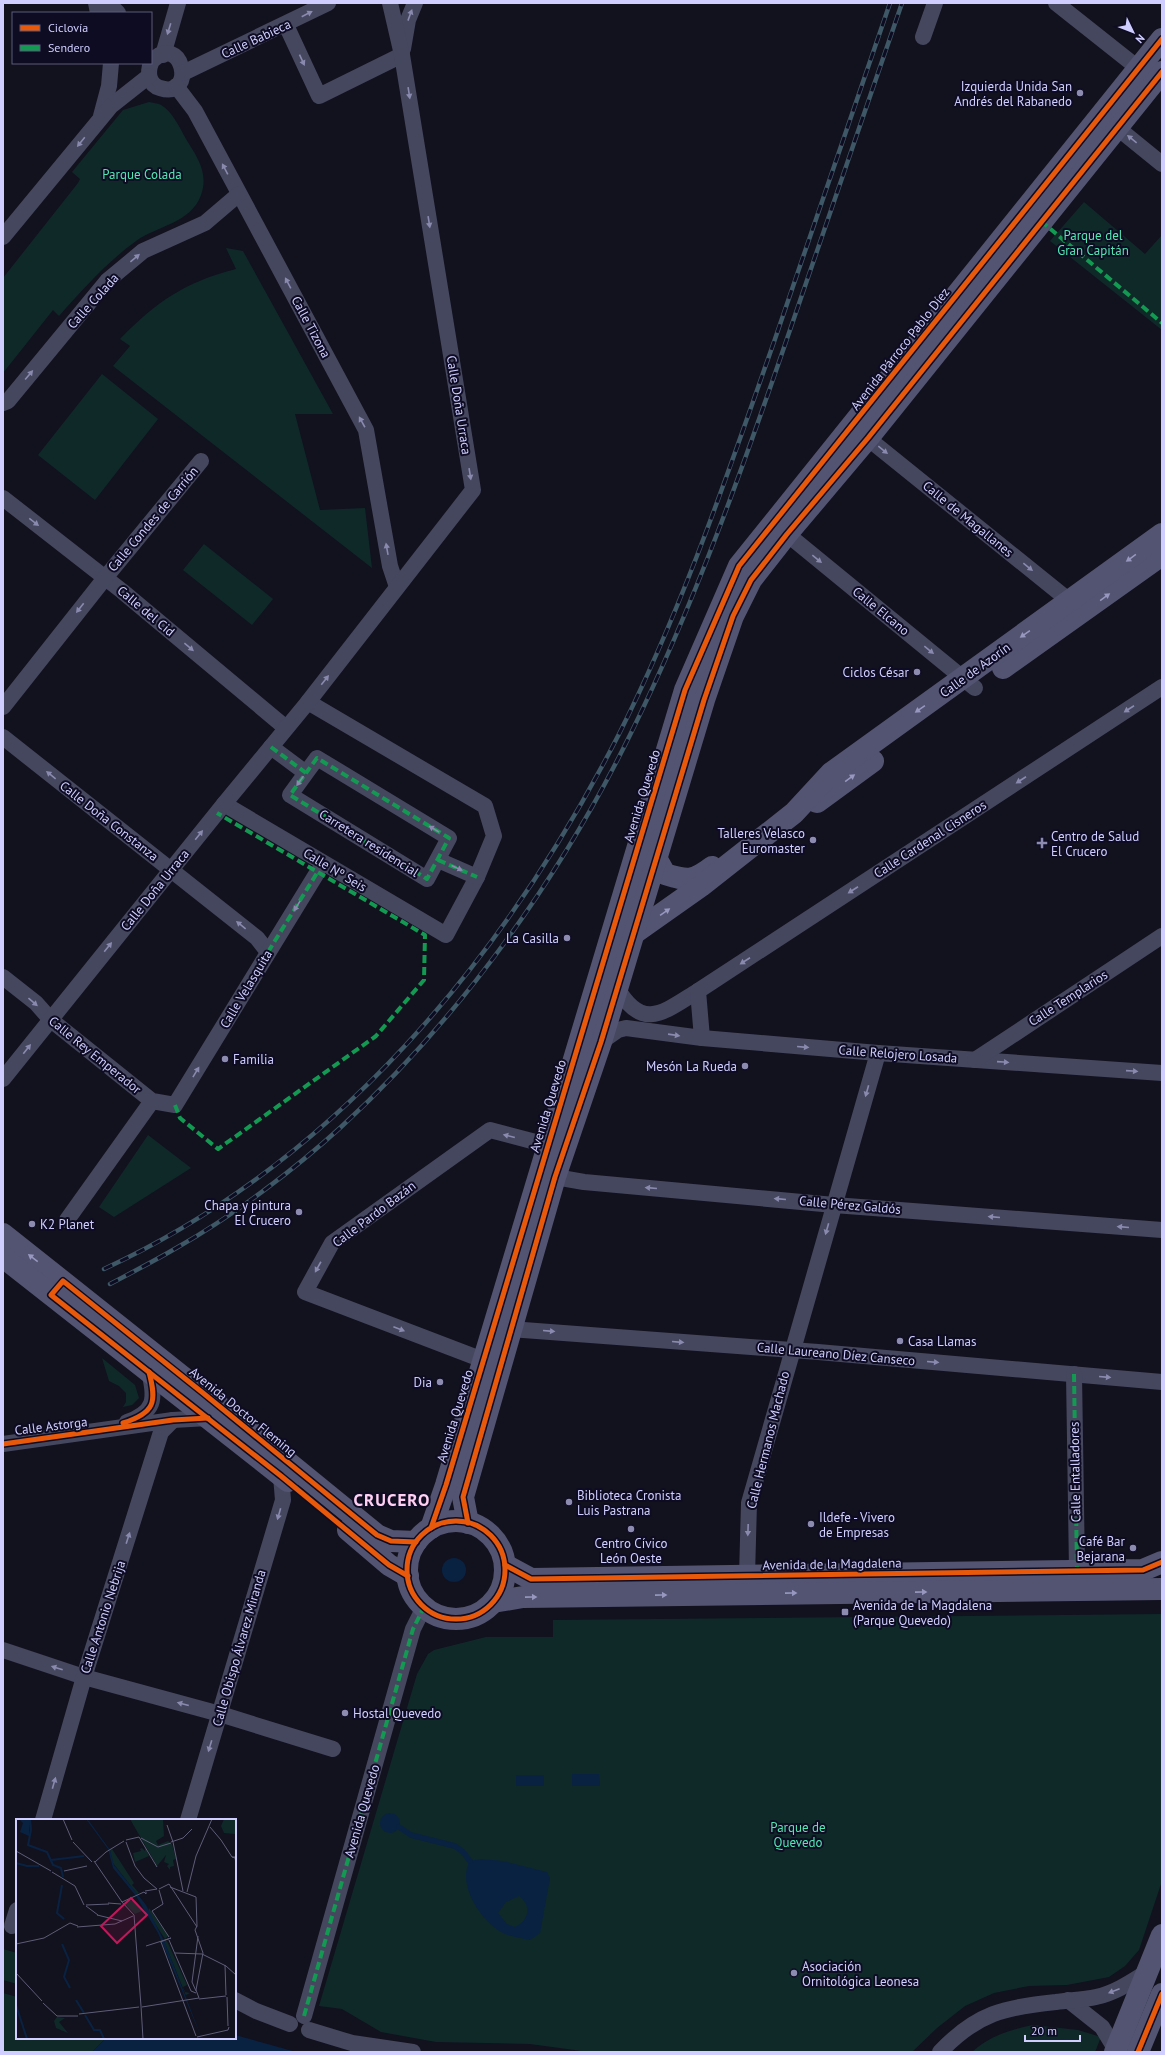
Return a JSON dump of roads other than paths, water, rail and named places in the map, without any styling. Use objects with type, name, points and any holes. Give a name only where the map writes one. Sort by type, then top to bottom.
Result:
[{"type":"main road","name":"Avenida Párroco Pablo Díez","points":[[1109,121],[1138,68],[1162,39]]},
{"type":"main road","name":"Avenida Párroco Pablo Díez","points":[[704,700],[733,616],[752,580],[860,432],[1109,121],[1162,72]]},
{"type":"main road","name":"Avenida Párroco Pablo Díez","points":[[685,690],[739,566],[860,432]]},
{"type":"main road","name":"Calle de Azorín","points":[[1077,607],[1162,534]]},
{"type":"main road","name":"Calle de Azorín","points":[[633,934],[694,892],[728,863],[794,813],[810,807],[969,683],[1077,607],[1162,555]]},
{"type":"main road","name":"Avenida Quevedo","points":[[468,1523],[463,1497],[510,1329],[547,1175],[547,1145],[685,690]]},
{"type":"main road","name":"Avenida Quevedo","points":[[424,1535],[547,1175],[601,1042],[704,700]]},
{"type":"main road","name":"Calle de Azorín","points":[[656,858],[665,874],[682,879],[699,878],[712,867],[728,863]]},
{"type":"main road","points":[[618,914],[643,902],[682,879]]},
{"type":"main road","points":[[601,969],[600,996],[614,998]]},
{"type":"main road","name":"Avenida Doctor Fleming","points":[[3,1234],[203,1393],[377,1535],[391,1541],[424,1535]]},
{"type":"main road","name":"Avenida Doctor Fleming","points":[[3,1258],[281,1476],[389,1565],[408,1576]]},
{"type":"main road","points":[[450,1521],[468,1523],[478,1527],[497,1545],[505,1565],[501,1588],[493,1602],[478,1614],[456,1620],[440,1617],[424,1607],[413,1593],[408,1576],[409,1560],[424,1535],[450,1521]]},
{"type":"main road","name":"Avenida de la Magdalena","points":[[505,1565],[532,1579],[1143,1570],[1162,1562]]},
{"type":"main road","points":[[493,1602],[523,1597],[1162,1589]]},
{"type":"main road","points":[[1115,2051],[1162,1936]]},
{"type":"main road","points":[[1138,2052],[1162,1994]]},
{"type":"street","points":[[108,3],[117,12]]},
{"type":"street","points":[[154,61],[176,58],[183,67],[179,80],[170,89],[159,88],[154,85],[154,61],[178,3]]},
{"type":"street","name":"Calle Babieca","points":[[179,80],[328,3]]},
{"type":"street","name":"Calle Doña Urraca","points":[[3,1079],[171,869],[308,702],[473,490],[402,55],[390,3]]},
{"type":"street","name":"Calle Doña Urraca","points":[[402,55],[408,20],[415,3]]},
{"type":"street","points":[[924,37],[935,3]]},
{"type":"street","points":[[1056,3],[1138,68]]},
{"type":"street","points":[[286,25],[319,96],[402,55]]},
{"type":"street","points":[[101,118],[109,86],[111,64]]},
{"type":"street","points":[[3,236],[111,106],[151,64]]},
{"type":"street","name":"Calle Tizona","points":[[179,80],[366,430],[390,566],[397,587]]},
{"type":"street","points":[[1109,121],[1162,164]]},
{"type":"street","name":"Calle Colada","points":[[3,403],[8,401],[107,281],[143,251],[204,223],[218,213],[239,194]]},
{"type":"street","name":"Calle de Magallanes","points":[[860,432],[1077,607]]},
{"type":"street","name":"Calle Condes de Carrión","points":[[3,707],[105,578],[201,461]]},
{"type":"street","name":"Calle del Cid","points":[[3,498],[105,578],[286,728]]},
{"type":"street","name":"Calle Elcano","points":[[787,534],[969,683]]},
{"type":"street","name":"Calle Cardenal Cisneros","points":[[614,998],[626,1002],[640,1013],[656,1015],[698,991],[1162,688]]},
{"type":"street","points":[[308,702],[485,806],[494,836],[477,877],[438,860]]},
{"type":"street","name":"Calle Doña Constanza","points":[[3,737],[257,938],[268,952]]},
{"type":"street","points":[[271,747],[306,772]]},
{"type":"street","name":"Carretera residencial","points":[[317,758],[449,838],[428,879],[290,795],[306,772],[317,758]]},
{"type":"street","name":"Calle Nº Seis","points":[[224,804],[446,935],[477,877]]},
{"type":"street","name":"Calle Velasquita","points":[[176,1105],[317,873]]},
{"type":"street","name":"Calle Templarios","points":[[974,1060],[1162,936]]},
{"type":"street","name":"Calle Rey Emperador","points":[[3,977],[36,1003],[51,1020],[152,1101],[176,1105]]},
{"type":"street","points":[[698,991],[702,1038]]},
{"type":"street","name":"Calle Relojero Losada","points":[[614,998],[626,1026],[635,1029],[702,1038],[878,1053],[1162,1074]]},
{"type":"street","name":"Calle Relojero Losada","points":[[601,1042],[618,1030],[635,1029]]},
{"type":"street","name":"Calle Hermanos Machado","points":[[747,1576],[749,1503],[878,1053]]},
{"type":"street","points":[[67,1220],[152,1101]]},
{"type":"street","name":"Calle Pardo Bazán","points":[[483,1360],[305,1292],[332,1243],[490,1130],[547,1145]]},
{"type":"street","name":"Calle Pérez Galdós","points":[[547,1175],[584,1182],[834,1205],[1162,1230]]},
{"type":"street","name":"Calle Laureano Díez Canseco","points":[[510,1329],[792,1350],[1162,1382]]},
{"type":"street","name":"Calle Astorga","points":[[102,1430],[130,1421],[146,1413],[154,1396],[149,1372]]},
{"type":"street","name":"Calle Entalladores","points":[[1074,1374],[1077,1570]]},
{"type":"street","name":"Calle Astorga","points":[[3,1444],[173,1420],[208,1418]]},
{"type":"street","name":"Calle Antonio Nebrija","points":[[43,1819],[84,1677],[161,1432],[173,1420]]},
{"type":"street","name":"Calle Obispo Álvarez Miranda","points":[[188,1819],[283,1500],[281,1476]]},
{"type":"street","name":"Avenida Quevedo","points":[[301,2023],[413,1629],[424,1607]]},
{"type":"street","points":[[3,1650],[84,1677],[220,1714],[333,1749]]},
{"type":"street","points":[[11,1926],[16,1913]]},
{"type":"street","points":[[940,2052],[957,2034],[978,2020],[1006,2009],[1095,1997],[1117,1990],[1147,1972]]},
{"type":"street","points":[[1068,2000],[1102,2026],[1115,2051]]},
{"type":"street","points":[[236,2001],[256,2011],[301,2023],[352,2043],[413,2052]]},
{"type":"water","points":[[454,1558],[459,1559],[465,1565],[465,1575],[459,1581],[454,1582],[449,1581],[443,1575],[442,1570],[443,1565],[449,1559]]},
{"type":"water","points":[[572,1774],[599,1774],[600,1786],[572,1786]]},
{"type":"water","points":[[516,1775],[544,1775],[544,1786],[516,1786]]},
{"type":"water","points":[[390,1813],[397,1816],[400,1823],[397,1830],[390,1833],[383,1830],[380,1823],[383,1816]]},
{"type":"water","points":[[481,1859],[503,1861],[547,1872],[550,1878],[540,1933],[530,1940],[509,1936],[495,1928],[487,1921],[473,1902],[466,1881],[470,1861]],"holes":[[[519,1896],[527,1908],[526,1917],[515,1927],[507,1924],[498,1913],[506,1902]]]},
{"type":"water","points":[[236,2035],[296,2052],[92,2052],[105,2039],[236,2039]]},
{"type":"waterway","points":[[399,1827],[411,1835],[455,1846],[463,1852],[470,1861]]},
{"type":"railway","points":[[104,1269],[188,1224],[266,1172],[339,1112],[406,1045],[467,973],[523,897],[574,817],[619,734],[664,638],[684,589],[740,439],[890,3]]},
{"type":"railway","points":[[110,1284],[170,1252],[220,1221],[263,1191],[323,1143],[385,1085],[427,1040],[504,944],[539,893],[572,840],[603,787],[631,733],[697,584],[737,482],[902,3]]},
{"type":"place","name":"Izquierda Unida San Andrés del Rabanedo","points":[[1080,93]]},
{"type":"place","name":"Ciclos César","points":[[917,672]]},
{"type":"place","name":"Talleres Velasco Euromaster","points":[[813,840]]},
{"type":"place","name":"Centro de Salud El Crucero","points":[[1042,843]]},
{"type":"place","name":"La Casilla","points":[[567,938]]},
{"type":"place","name":"Familia","points":[[225,1059]]},
{"type":"place","name":"Mesón La Rueda","points":[[745,1066]]},
{"type":"place","name":"Chapa y pintura El Crucero","points":[[299,1212]]},
{"type":"place","name":"K2 Planet","points":[[32,1224]]},
{"type":"place","name":"Casa Llamas","points":[[900,1341]]},
{"type":"place","name":"Dia","points":[[440,1382]]},
{"type":"place","name":"Biblioteca Cronista Luis Pastrana","points":[[569,1502]]},
{"type":"place","name":"Ildefe - Vivero de Empresas","points":[[811,1524]]},
{"type":"place","name":"Centro Cívico León Oeste","points":[[631,1529]]},
{"type":"place","name":"Café Bar Bejarana","points":[[1133,1548]]},
{"type":"place","name":"Avenida de la Magdalena (Parque Quevedo)","points":[[845,1612]]},
{"type":"place","name":"Hostal Quevedo","points":[[345,1713]]},
{"type":"place","name":"Asociación Ornitológica Leonesa","points":[[794,1973]]},
{"type":"district","name":"CRUCERO","points":[[392,1500]]},
{"type":"park label","name":"Parque Colada","points":[[142,174]]},
{"type":"park label","name":"Parque del Gran Capitán","points":[[1093,242]]},
{"type":"park label","name":"Parque de Quevedo","points":[[798,1834]]}]
